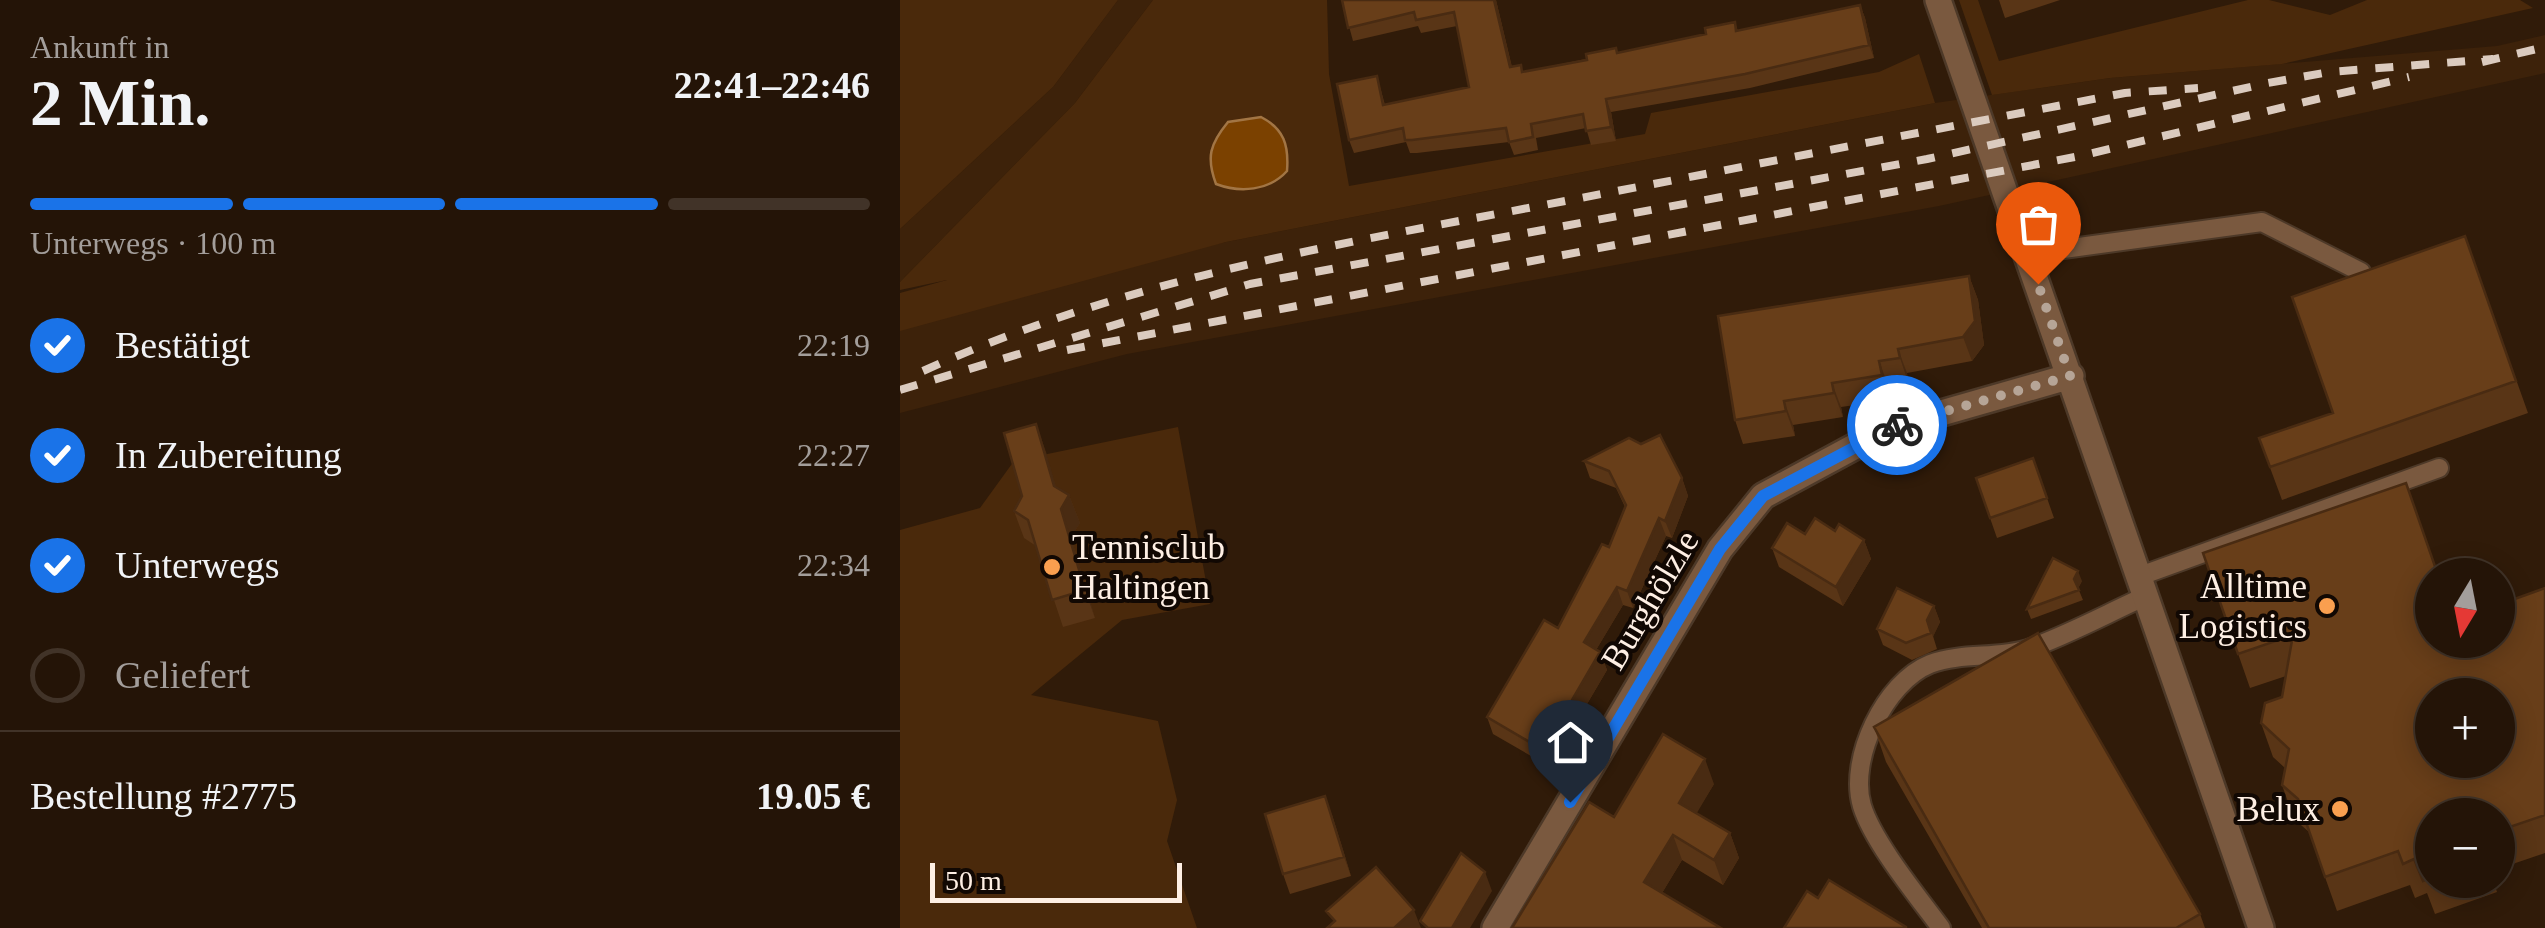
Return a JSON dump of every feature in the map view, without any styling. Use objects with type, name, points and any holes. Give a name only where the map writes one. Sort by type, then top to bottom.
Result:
[{"type":"street","points":[[1938,0],[2262,928]]},
{"type":"street","name":"Burghölzle","points":[[1495,928],[1720,549],[1763,496],[1888,428],[2070,376]]},
{"type":"lane","points":[[2028,254],[2262,222],[2361,272]]},
{"type":"lane","points":[[1941,928],[1861,805],[1862,765],[1871,726],[1897,689],[1927,665],[1977,653],[2024,650],[2143,586],[2438,468]]},
{"type":"shaded area","points":[[900,0],[1118,0],[1053,87],[900,229]]},
{"type":"shaded area","points":[[1118,0],[1153,0],[1075,103],[900,282],[900,229],[1053,87]]},
{"type":"shaded area","points":[[1153,0],[1327,0],[1329,74],[1349,186],[1645,134],[1651,113],[1879,72],[1919,54],[1935,103],[1226,242],[900,331],[900,293],[947,280],[900,290],[900,282],[1075,103]]},
{"type":"shaded area","points":[[1959,0],[1978,0],[1999,61],[2248,0],[2269,0],[2330,15],[2367,0],[2520,0],[2533,8],[2282,64],[2110,78],[1992,95]]},
{"type":"shaded area","points":[[2545,35],[2545,73],[1939,206],[1127,354],[900,413],[900,314],[1226,242],[1935,103],[2110,78],[2497,46]]},
{"type":"shaded area","points":[[1261,117],[1283,139],[1287,171],[1272,183],[1254,188],[1216,184],[1211,158],[1222,130],[1228,122]]},
{"type":"shaded area","points":[[1178,427],[1210,604],[1122,620],[1031,695],[1158,721],[1177,800],[1167,841],[1197,928],[900,928],[900,530],[980,508],[1014,461]]},
{"type":"building","points":[[1342,0],[1494,0],[1510,67],[1521,65],[1522,72],[1587,60],[1586,54],[1616,48],[1617,53],[1706,34],[1705,28],[1735,22],[1736,31],[1860,5],[1869,45],[1745,74],[1606,99],[1611,127],[1586,131],[1583,114],[1531,124],[1533,137],[1509,142],[1506,128],[1405,140],[1403,128],[1349,140],[1337,84],[1377,76],[1383,105],[1469,87],[1454,12],[1416,20],[1414,12],[1348,28]]},
{"type":"building","points":[[2465,236],[2516,381],[2270,467],[2259,438],[2333,413],[2292,297]]},
{"type":"building","points":[[1969,276],[1975,321],[1963,337],[1898,349],[1900,358],[1879,361],[1882,375],[1832,383],[1834,393],[1784,401],[1786,411],[1735,420],[1718,316]]},
{"type":"building","points":[[1036,424],[1054,486],[1069,495],[1061,509],[1085,590],[1052,600],[1028,520],[1014,511],[1022,496],[1004,433]]},
{"type":"building","points":[[1660,435],[1682,478],[1665,521],[1659,518],[1627,591],[1617,587],[1584,642],[1600,652],[1543,750],[1487,717],[1544,620],[1558,628],[1602,544],[1609,547],[1626,505],[1609,471],[1584,461],[1629,438],[1641,444]]},
{"type":"building","points":[[2033,458],[2047,498],[1990,518],[1976,478]]},
{"type":"building","points":[[2406,483],[2432,558],[2415,558],[2415,658],[2515,658],[2515,599],[2545,588],[2545,815],[2515,825],[2515,798],[2415,798],[2415,861],[2403,864],[2398,851],[2325,877],[2298,799],[2282,785],[2289,749],[2261,723],[2265,703],[2282,697],[2293,635],[2238,654],[2203,553]]},
{"type":"building","points":[[1815,518],[1835,531],[1839,524],[1864,540],[1836,587],[1772,548],[1787,523],[1805,534]]},
{"type":"building","points":[[2053,558],[2078,571],[2074,579],[2079,590],[2027,609]]},
{"type":"building","points":[[1897,588],[1934,606],[1927,620],[1931,633],[1906,643],[1877,629]]},
{"type":"building","points":[[2038,633],[2200,914],[2176,928],[1989,928],[1874,727]]},
{"type":"building","points":[[1663,734],[1705,759],[1679,803],[1730,833],[1714,860],[1673,835],[1644,882],[1721,928],[1512,928],[1589,802],[1614,817]]},
{"type":"building","points":[[1325,796],[1344,857],[1283,874],[1265,814]]},
{"type":"building","points":[[1461,853],[1485,872],[1452,928],[1428,928],[1420,921]]},
{"type":"building","points":[[1376,867],[1414,910],[1394,928],[1327,928],[1335,921],[1326,911]]},
{"type":"building","points":[[1829,880],[1906,928],[1784,928],[1807,891],[1818,898]]},
{"type":"railway","points":[[2482,62],[2545,47]]},
{"type":"railway","points":[[900,390],[1250,284],[1927,159],[2268,83],[2329,72],[2493,59]]},
{"type":"railway","points":[[1067,350],[2080,156],[2409,77]]},
{"type":"railway","points":[[923,371],[1074,312],[1228,269],[1384,235],[2125,93],[2198,88]]},
{"type":"way so far","points":[[1897,425],[2070,376],[2038,284]]},
{"type":"place","name":"Tennisclub Haltingen","points":[[1052,567]]},
{"type":"place","name":"Alltime Logistics","points":[[2327,606]]},
{"type":"place","name":"Belux","points":[[2340,809]]},
{"type":"route","points":[[1570,802],[1720,549],[1763,496],[1897,425]]}]
